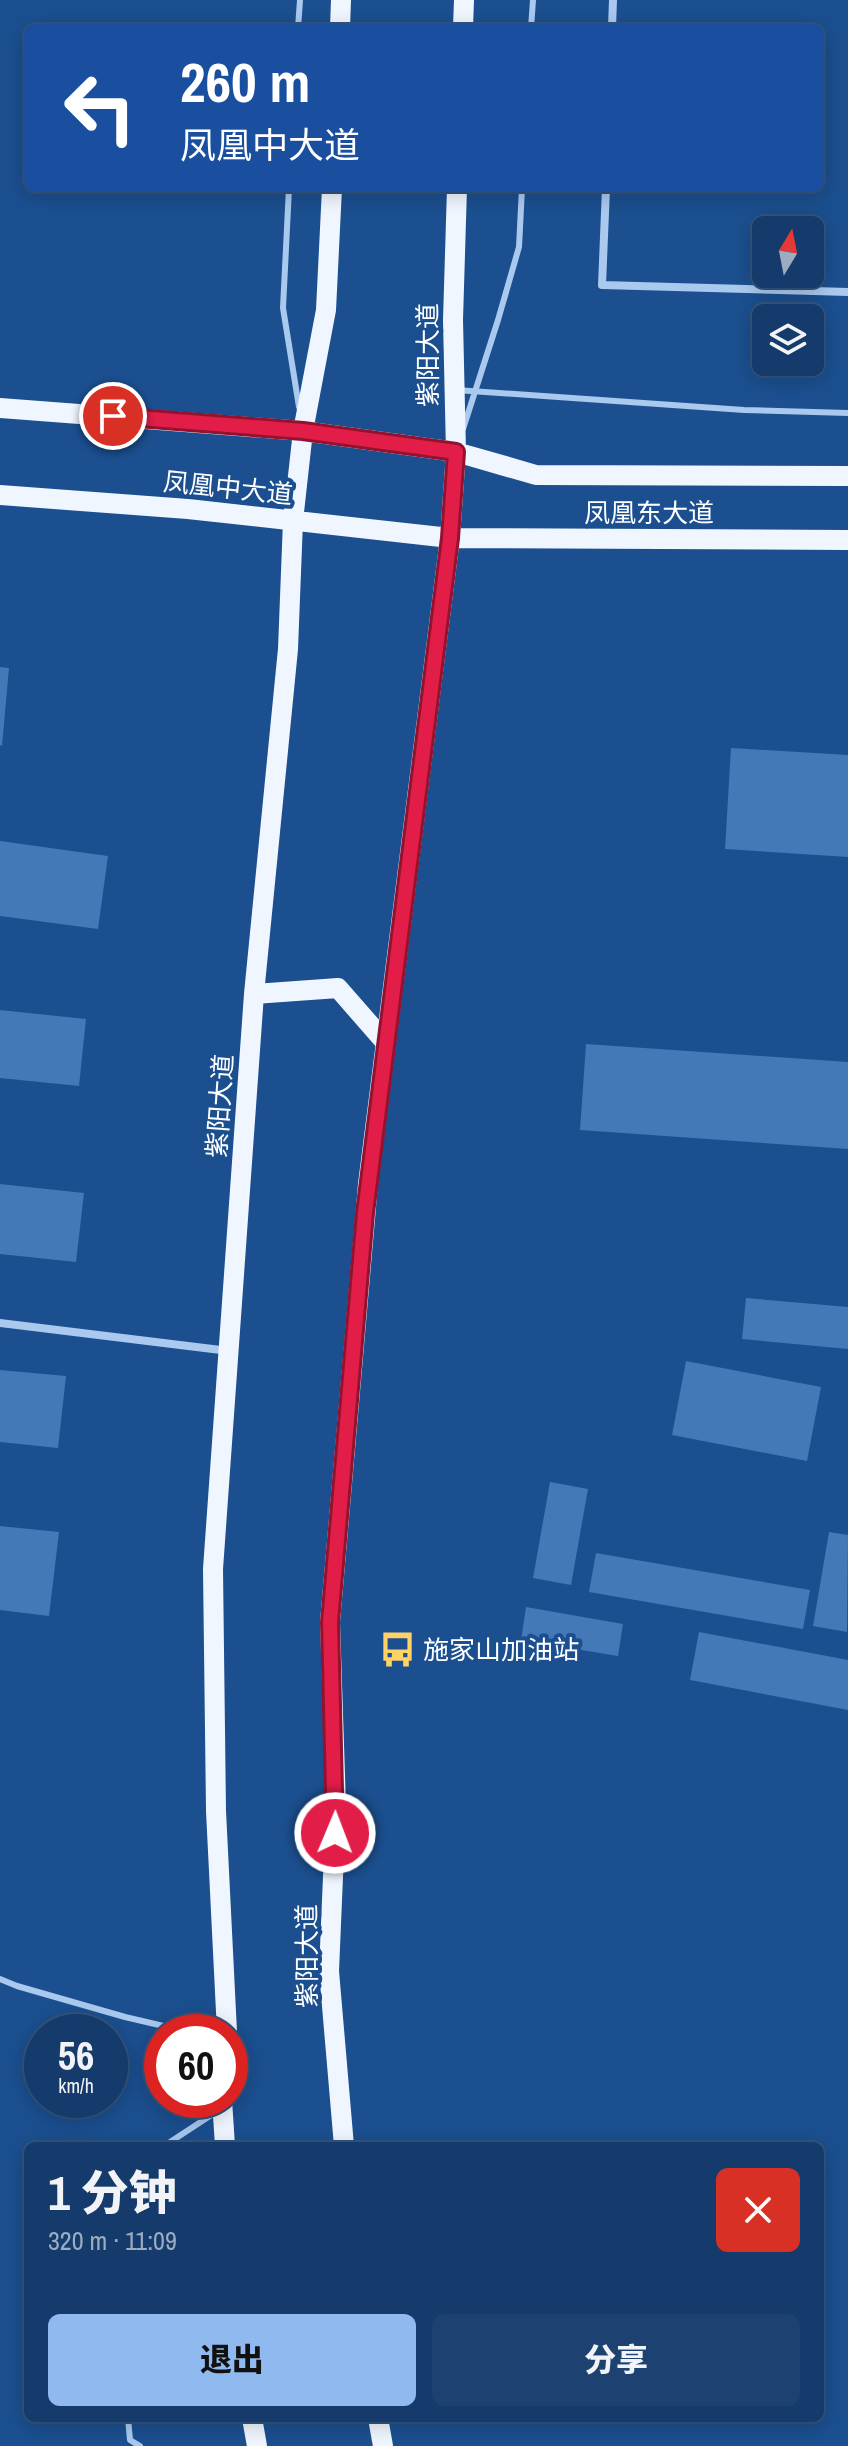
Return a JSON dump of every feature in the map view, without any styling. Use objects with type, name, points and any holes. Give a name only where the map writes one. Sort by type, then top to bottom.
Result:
[{"type":"main road","points":[[340,24],[341,0]]},
{"type":"main road","points":[[463,24],[464,0]]},
{"type":"main road","name":"紫阳大道","points":[[226,2014],[216,1811],[213,1569],[254,994],[288,649],[293,521],[303,431],[326,310],[332,192]]},
{"type":"main road","name":"紫阳大道","points":[[344,2142],[329,1971],[336,1806],[330,1622],[368,1184],[450,538],[464,391],[453,320],[457,192]]},
{"type":"main road","points":[[0,408],[303,431],[456,452]]},
{"type":"main road","name":"凤凰东大道","points":[[456,452],[536,475],[848,476]]},
{"type":"main road","name":"凤凰中大道","points":[[0,495],[188,509],[450,538]]},
{"type":"main road","name":"凤凰东大道","points":[[450,538],[848,540]]},
{"type":"main road","points":[[254,994],[338,988],[386,1043]]},
{"type":"main road","points":[[223,2118],[225,2142]]},
{"type":"main road","points":[[253,2422],[257,2446]]},
{"type":"main road","points":[[379,2422],[383,2446]]},
{"type":"street","points":[[612,24],[613,0]]},
{"type":"street","points":[[606,192],[602,285],[848,292]]},
{"type":"street","points":[[0,1323],[229,1351]]},
{"type":"lane","points":[[298,24],[300,0]]},
{"type":"lane","points":[[531,24],[533,0]]},
{"type":"lane","points":[[289,192],[283,308],[303,431]]},
{"type":"lane","points":[[522,192],[519,247],[498,320],[464,391],[744,410],[848,413]]},
{"type":"lane","points":[[0,1979],[144,2020]]},
{"type":"lane","points":[[170,2142],[203,2118]]},
{"type":"lane","points":[[128,2422],[130,2440],[140,2446]]},
{"type":"building","points":[[0,667],[9,668],[2,746],[0,745]]},
{"type":"building","points":[[731,748],[848,755],[848,857],[725,849]]},
{"type":"building","points":[[0,841],[108,856],[98,929],[0,916]]},
{"type":"building","points":[[0,1010],[86,1019],[79,1086],[0,1078]]},
{"type":"building","points":[[586,1044],[848,1062],[848,1149],[580,1130]]},
{"type":"building","points":[[0,1184],[84,1193],[76,1262],[0,1254]]},
{"type":"building","points":[[746,1298],[848,1307],[848,1349],[742,1339]]},
{"type":"building","points":[[686,1361],[821,1387],[807,1461],[672,1435]]},
{"type":"building","points":[[0,1370],[66,1376],[58,1448],[0,1442]]},
{"type":"building","points":[[550,1482],[588,1489],[571,1585],[533,1578]]},
{"type":"building","points":[[0,1526],[59,1532],[49,1616],[0,1610]]},
{"type":"building","points":[[829,1532],[848,1535],[847,1632],[813,1626]]},
{"type":"building","points":[[596,1553],[810,1590],[803,1629],[589,1592]]},
{"type":"building","points":[[526,1607],[623,1624],[618,1656],[521,1640]]},
{"type":"building","points":[[699,1632],[848,1660],[848,1710],[690,1680]]},
{"type":"place","name":"施家山加油站","points":[[397,1650]]},
{"type":"route","points":[[113,416],[303,431],[456,452],[450,538],[365,1213],[330,1622],[335,1833]]}]
